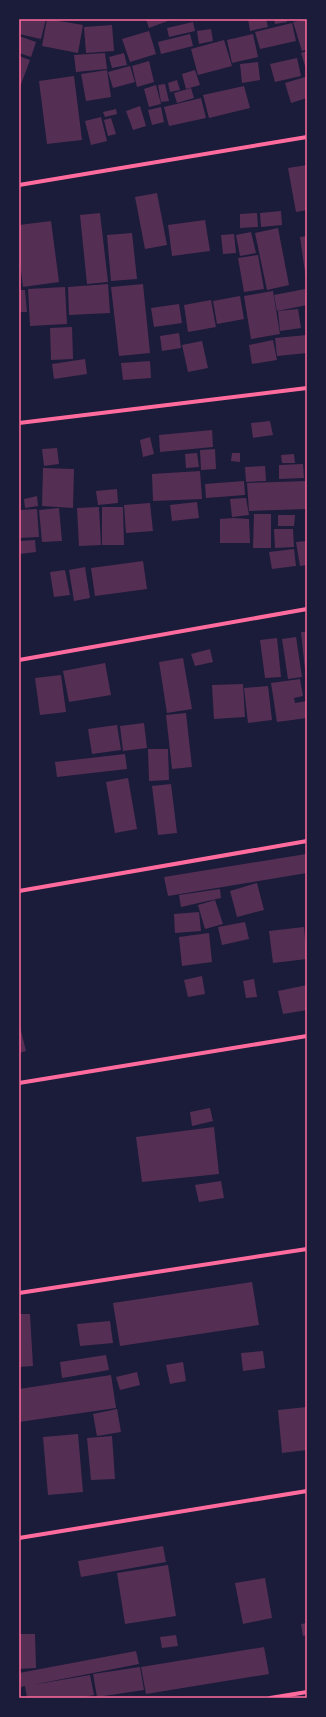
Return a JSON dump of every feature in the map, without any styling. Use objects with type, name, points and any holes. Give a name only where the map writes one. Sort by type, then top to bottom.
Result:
[{"type":"street","points":[[19,185],[307,137]]},
{"type":"street","points":[[19,423],[307,388]]},
{"type":"street","points":[[19,660],[307,609]]},
{"type":"street","points":[[19,891],[307,841]]},
{"type":"street","points":[[19,1083],[307,1036]]},
{"type":"street","points":[[19,1293],[307,1249]]},
{"type":"street","points":[[19,1538],[307,1491]]},
{"type":"street","points":[[270,1698],[307,1692]]},
{"type":"building","points":[[20,19],[46,19],[41,39],[19,34]]},
{"type":"building","points":[[47,19],[83,25],[78,53],[42,46]]},
{"type":"building","points":[[146,19],[173,19],[149,28]]},
{"type":"building","points":[[248,19],[266,19],[268,27],[250,31]]},
{"type":"building","points":[[274,19],[287,19],[287,22],[275,24]]},
{"type":"building","points":[[307,19],[307,49],[302,51],[293,22]]},
{"type":"building","points":[[193,22],[195,31],[169,37],[167,28]]},
{"type":"building","points":[[292,23],[296,41],[260,49],[255,32]]},
{"type":"building","points":[[112,25],[114,51],[86,53],[84,27]]},
{"type":"building","points":[[211,29],[213,41],[199,44],[197,31]]},
{"type":"building","points":[[149,31],[156,54],[130,62],[122,39]]},
{"type":"building","points":[[190,34],[193,46],[161,54],[158,42]]},
{"type":"building","points":[[253,34],[258,57],[232,63],[227,40]]},
{"type":"building","points":[[19,36],[36,42],[31,57],[19,53]]},
{"type":"building","points":[[224,40],[232,66],[198,75],[191,49]]},
{"type":"building","points":[[307,51],[307,72],[301,53]]},
{"type":"building","points":[[105,53],[107,69],[76,72],[74,55]]},
{"type":"building","points":[[124,53],[127,65],[112,68],[109,57]]},
{"type":"building","points":[[19,56],[30,60],[20,87],[19,86]]},
{"type":"building","points":[[297,58],[301,76],[275,82],[270,64]]},
{"type":"building","points":[[149,61],[154,82],[137,87],[132,66]]},
{"type":"building","points":[[258,62],[260,80],[242,83],[240,64]]},
{"type":"building","points":[[130,66],[135,82],[113,88],[108,72]]},
{"type":"building","points":[[107,70],[111,97],[86,101],[81,74]]},
{"type":"building","points":[[195,70],[200,85],[186,89],[182,74]]},
{"type":"building","points":[[74,76],[82,140],[47,144],[39,81]]},
{"type":"building","points":[[305,77],[307,84],[307,98],[291,103],[285,83]]},
{"type":"building","points":[[177,80],[180,90],[170,92],[168,83]]},
{"type":"building","points":[[165,84],[169,101],[161,102],[158,85]]},
{"type":"building","points":[[156,85],[161,104],[149,107],[144,89]]},
{"type":"building","points":[[244,86],[250,108],[209,118],[203,95]]},
{"type":"building","points":[[191,88],[194,98],[177,103],[174,93]]},
{"type":"building","points":[[201,98],[206,118],[169,126],[164,107]]},
{"type":"building","points":[[140,106],[146,126],[133,130],[126,111]]},
{"type":"building","points":[[161,107],[164,122],[152,125],[148,110]]},
{"type":"building","points":[[116,109],[117,114],[105,117],[103,112]]},
{"type":"building","points":[[101,117],[107,141],[91,145],[85,121]]},
{"type":"building","points":[[111,118],[116,134],[108,136],[104,120]]},
{"type":"building","points":[[307,165],[307,210],[296,212],[288,168]]},
{"type":"building","points":[[157,193],[167,245],[145,249],[135,197]]},
{"type":"building","points":[[281,211],[282,225],[261,227],[260,213]]},
{"type":"building","points":[[100,213],[108,282],[87,284],[80,215]]},
{"type":"building","points":[[257,213],[258,227],[240,228],[240,214]]},
{"type":"building","points":[[205,220],[210,251],[172,256],[168,225]]},
{"type":"building","points":[[51,221],[59,282],[23,287],[19,255],[19,225]]},
{"type":"building","points":[[278,228],[289,285],[267,290],[255,233]]},
{"type":"building","points":[[251,232],[256,253],[240,256],[236,235]]},
{"type":"building","points":[[132,233],[137,279],[111,281],[107,235]]},
{"type":"building","points":[[234,234],[236,253],[223,254],[221,235]]},
{"type":"building","points":[[307,236],[307,279],[306,279],[300,237]]},
{"type":"building","points":[[258,255],[264,289],[244,292],[238,258]]},
{"type":"building","points":[[108,284],[110,313],[69,315],[68,287]]},
{"type":"building","points":[[143,284],[150,353],[119,356],[111,287]]},
{"type":"building","points":[[65,287],[67,324],[30,326],[28,289]]},
{"type":"building","points":[[305,289],[307,305],[277,311],[274,295]]},
{"type":"building","points":[[19,290],[25,290],[27,312],[19,312]]},
{"type":"building","points":[[273,291],[280,334],[251,339],[244,296]]},
{"type":"building","points":[[240,296],[244,319],[217,324],[213,301]]},
{"type":"building","points":[[211,300],[216,327],[188,332],[184,305]]},
{"type":"building","points":[[179,304],[182,323],[154,327],[151,308]]},
{"type":"building","points":[[298,309],[301,328],[280,331],[278,311]]},
{"type":"building","points":[[72,327],[73,359],[51,360],[50,328]]},
{"type":"building","points":[[179,333],[181,348],[162,351],[160,336]]},
{"type":"building","points":[[307,335],[307,353],[277,356],[275,338]]},
{"type":"building","points":[[273,340],[277,360],[252,364],[249,345]]},
{"type":"building","points":[[202,341],[208,368],[188,372],[182,345]]},
{"type":"building","points":[[85,359],[87,374],[54,379],[52,364]]},
{"type":"building","points":[[150,361],[151,378],[123,380],[121,363]]},
{"type":"building","points":[[270,421],[273,435],[253,438],[251,423]]},
{"type":"building","points":[[212,430],[213,447],[160,452],[159,435]]},
{"type":"building","points":[[150,437],[154,454],[143,457],[140,440]]},
{"type":"building","points":[[57,448],[59,464],[44,466],[42,449]]},
{"type":"building","points":[[215,449],[216,469],[201,470],[200,450]]},
{"type":"building","points":[[197,453],[199,467],[186,468],[185,454]]},
{"type":"building","points":[[232,453],[240,453],[240,462],[231,461]]},
{"type":"building","points":[[294,454],[295,463],[282,463],[281,455]]},
{"type":"building","points":[[303,464],[304,478],[279,479],[279,465]]},
{"type":"building","points":[[265,466],[266,481],[246,482],[245,467]]},
{"type":"building","points":[[43,468],[74,469],[73,508],[42,506]]},
{"type":"building","points":[[200,471],[202,499],[153,501],[152,474]]},
{"type":"building","points":[[244,481],[245,495],[206,498],[205,484]]},
{"type":"building","points":[[307,481],[307,509],[249,511],[247,483]]},
{"type":"building","points":[[117,489],[118,503],[98,505],[96,491]]},
{"type":"building","points":[[37,496],[38,506],[25,508],[24,499]]},
{"type":"building","points":[[246,498],[249,515],[232,517],[230,499]]},
{"type":"building","points":[[197,502],[199,518],[172,521],[170,505]]},
{"type":"building","points":[[150,503],[153,531],[126,533],[124,505]]},
{"type":"building","points":[[99,507],[101,545],[79,546],[77,508]]},
{"type":"building","points":[[102,507],[123,507],[124,545],[102,545]]},
{"type":"building","points":[[59,508],[62,541],[42,542],[39,510]]},
{"type":"building","points":[[37,509],[39,537],[19,538],[19,510]]},
{"type":"building","points":[[254,514],[271,514],[271,548],[253,548]]},
{"type":"building","points":[[278,515],[295,515],[294,526],[278,526]]},
{"type":"building","points":[[220,519],[249,519],[250,543],[220,543]]},
{"type":"building","points":[[274,529],[293,529],[294,547],[275,548]]},
{"type":"building","points":[[35,540],[36,552],[19,554],[19,541]]},
{"type":"building","points":[[307,541],[307,565],[300,566],[296,542]]},
{"type":"building","points":[[294,549],[296,566],[272,569],[269,552]]},
{"type":"building","points":[[143,561],[147,589],[95,596],[91,568]]},
{"type":"building","points":[[85,567],[90,598],[74,601],[69,570]]},
{"type":"building","points":[[65,570],[70,595],[54,597],[50,572]]},
{"type":"building","points":[[301,632],[307,632],[307,679],[306,679]]},
{"type":"building","points":[[296,637],[302,677],[288,679],[282,639]]},
{"type":"building","points":[[277,638],[281,677],[265,678],[260,640]]},
{"type":"building","points":[[210,649],[213,662],[195,666],[191,654]]},
{"type":"building","points":[[183,658],[192,709],[167,713],[159,662]]},
{"type":"building","points":[[105,663],[111,695],[69,702],[63,671]]},
{"type":"building","points":[[61,675],[66,712],[40,715],[35,678]]},
{"type":"building","points":[[300,679],[303,696],[294,698],[295,703],[307,701],[307,718],[277,722],[271,683]]},
{"type":"building","points":[[243,684],[245,717],[214,719],[212,685]]},
{"type":"building","points":[[268,686],[272,720],[248,723],[244,688]]},
{"type":"building","points":[[186,713],[192,767],[172,769],[166,715]]},
{"type":"building","points":[[144,723],[147,748],[123,751],[120,726]]},
{"type":"building","points":[[117,725],[121,750],[92,754],[88,729]]},
{"type":"building","points":[[148,749],[168,749],[169,780],[149,781]]},
{"type":"building","points":[[125,754],[127,769],[57,777],[55,762]]},
{"type":"building","points":[[128,778],[137,829],[115,833],[106,782]]},
{"type":"building","points":[[171,784],[177,833],[158,835],[152,786]]},
{"type":"building","points":[[306,854],[307,873],[168,896],[164,877]]},
{"type":"building","points":[[257,883],[264,910],[237,917],[230,891]]},
{"type":"building","points":[[220,889],[221,898],[181,907],[179,895]]},
{"type":"building","points":[[215,900],[223,924],[205,929],[198,905]]},
{"type":"building","points":[[199,912],[201,931],[175,933],[174,914]]},
{"type":"building","points":[[245,922],[249,939],[222,945],[218,927]]},
{"type":"building","points":[[304,927],[307,959],[273,963],[269,931]]},
{"type":"building","points":[[209,933],[212,962],[182,966],[179,937]]},
{"type":"building","points":[[202,976],[205,994],[188,997],[184,980]]},
{"type":"building","points":[[254,979],[257,997],[246,998],[243,981]]},
{"type":"building","points":[[307,985],[307,1010],[283,1014],[278,991]]},
{"type":"building","points":[[19,1023],[26,1051],[19,1053]]},
{"type":"building","points":[[210,1108],[213,1121],[192,1126],[190,1112]]},
{"type":"building","points":[[214,1127],[219,1174],[142,1182],[136,1137]]},
{"type":"building","points":[[221,1181],[224,1198],[199,1202],[195,1185]]},
{"type":"building","points":[[252,1282],[259,1325],[120,1346],[113,1303]]},
{"type":"building","points":[[19,1314],[30,1314],[33,1366],[19,1367]]},
{"type":"building","points":[[110,1321],[113,1343],[80,1346],[77,1324]]},
{"type":"building","points":[[263,1351],[265,1368],[243,1371],[241,1353]]},
{"type":"building","points":[[106,1355],[109,1370],[62,1378],[60,1362]]},
{"type":"building","points":[[183,1362],[186,1381],[170,1384],[166,1365]]},
{"type":"building","points":[[137,1372],[140,1385],[120,1390],[116,1377]]},
{"type":"building","points":[[111,1375],[116,1408],[19,1422],[19,1389]]},
{"type":"building","points":[[307,1407],[307,1450],[282,1453],[278,1410]]},
{"type":"building","points":[[117,1409],[121,1432],[97,1436],[93,1414]]},
{"type":"building","points":[[78,1434],[83,1492],[48,1495],[43,1437]]},
{"type":"building","points":[[112,1436],[115,1479],[91,1480],[87,1438]]},
{"type":"building","points":[[163,1546],[166,1562],[81,1577],[78,1561]]},
{"type":"building","points":[[168,1565],[176,1616],[125,1624],[117,1573]]},
{"type":"building","points":[[265,1578],[272,1618],[243,1624],[235,1583]]},
{"type":"building","points":[[307,1623],[307,1635],[303,1636],[301,1624]]},
{"type":"building","points":[[19,1634],[35,1634],[36,1668],[19,1669]]},
{"type":"building","points":[[176,1635],[178,1646],[162,1648],[160,1637]]},
{"type":"building","points":[[264,1647],[269,1674],[146,1694],[141,1667]]},
{"type":"building","points":[[136,1651],[139,1664],[32,1685],[90,1675],[94,1695],[79,1698],[27,1698],[25,1686],[21,1687],[19,1673]]},
{"type":"building","points":[[140,1667],[144,1690],[97,1697],[93,1674]]}]
